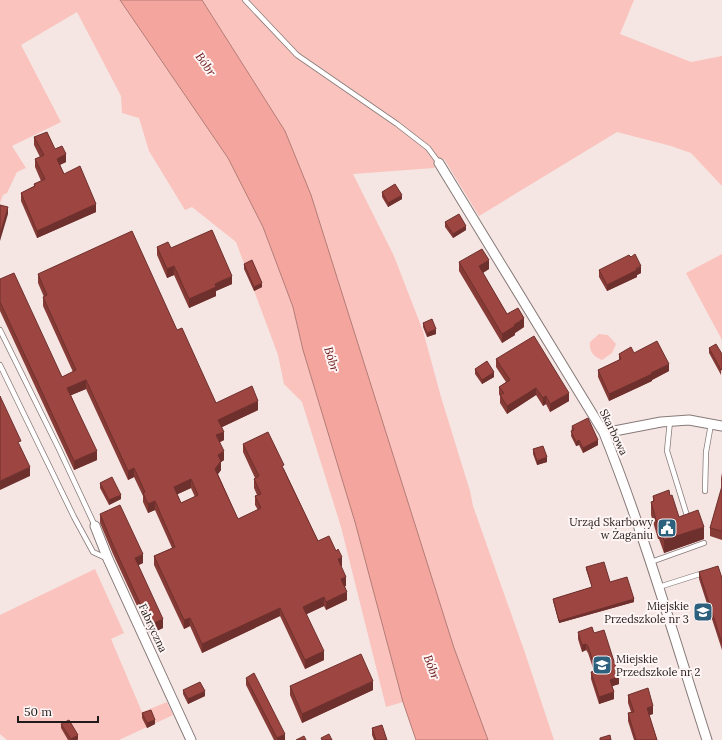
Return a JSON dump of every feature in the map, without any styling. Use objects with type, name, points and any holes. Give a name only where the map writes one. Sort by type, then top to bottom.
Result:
[{"type":"street","name":"Skarbowa","points":[[439,163],[604,433],[623,481],[659,587],[707,740]]},
{"type":"street","points":[[604,433],[670,421],[689,420],[722,426]]},
{"type":"street","name":"Fabryczna","points":[[95,526],[108,559],[191,740]]},
{"type":"lane","points":[[245,0],[296,55],[397,124],[428,148],[439,163]]},
{"type":"lane","points":[[0,330],[95,526]]},
{"type":"lane","points":[[0,365],[74,517],[93,552],[108,559]]},
{"type":"lane","points":[[670,421],[667,450],[688,521]]},
{"type":"lane","points":[[705,491],[706,452],[711,424]]},
{"type":"lane","points":[[650,562],[704,543]]},
{"type":"lane","points":[[659,587],[711,570]]},
{"type":"shaded area","points":[[0,0],[120,0],[228,158],[263,227],[293,307],[303,350],[355,522],[403,702],[386,707],[341,527],[302,402],[284,384],[278,355],[236,242],[192,207],[185,210],[149,151],[139,118],[122,113],[121,96],[77,12],[21,45],[61,122],[12,146],[26,168],[17,172],[7,193],[3,195],[0,203]]},
{"type":"shaded area","points":[[202,0],[634,0],[620,34],[691,62],[722,56],[722,186],[691,153],[671,146],[617,132],[479,216],[444,159],[434,168],[353,174],[394,256],[423,331],[441,397],[470,491],[473,506],[554,740],[488,740],[454,648],[311,195],[285,131]]},
{"type":"shaded area","points":[[722,254],[722,340],[686,273]]},
{"type":"shaded area","points":[[599,334],[608,335],[616,344],[612,353],[602,360],[594,355],[590,348],[590,342]]},
{"type":"shaded area","points":[[95,569],[124,633],[111,639],[142,712],[167,702],[173,715],[119,740],[7,740],[0,734],[0,615]]},
{"type":"water","name":"Bóbr","points":[[120,0],[202,0],[285,131],[311,195],[454,648],[488,740],[416,740],[403,702],[355,522],[303,350],[293,307],[263,227],[228,158]]},
{"type":"building","points":[[47,132],[55,149],[62,146],[66,154],[57,159],[64,174],[80,166],[96,204],[37,231],[21,193],[35,186],[34,184],[45,179],[35,159],[44,155],[34,137]]},
{"type":"building","points":[[395,184],[402,195],[388,203],[382,192]]},
{"type":"building","points":[[0,205],[8,207],[0,234]]},
{"type":"building","points":[[459,214],[466,226],[453,234],[445,222]]},
{"type":"building","points":[[212,230],[232,276],[215,284],[216,287],[189,299],[174,266],[167,269],[157,247],[168,242],[171,248]]},
{"type":"building","points":[[132,231],[177,330],[182,328],[216,403],[252,386],[258,401],[218,420],[224,432],[216,435],[224,451],[218,455],[221,461],[215,469],[238,519],[261,508],[255,496],[261,494],[254,479],[259,476],[243,444],[268,432],[284,465],[282,466],[318,541],[329,536],[336,551],[338,549],[342,557],[338,559],[346,577],[341,579],[347,592],[326,602],[324,597],[303,607],[324,651],[305,660],[280,608],[202,644],[190,618],[184,620],[154,556],[175,547],[155,501],[148,504],[143,493],[145,492],[134,468],[128,471],[86,380],[67,388],[97,451],[74,461],[0,302],[0,279],[14,273],[62,377],[76,370],[43,297],[47,295],[38,274]],"holes":[[[191,479],[198,495],[181,503],[174,487]]]},
{"type":"building","points":[[482,249],[489,260],[479,266],[507,314],[518,308],[524,318],[502,334],[459,262]]},
{"type":"building","points":[[635,254],[641,266],[636,268],[637,270],[607,285],[599,270],[629,255],[631,257]]},
{"type":"building","points":[[252,260],[262,283],[254,287],[244,264]]},
{"type":"building","points":[[432,319],[436,329],[427,333],[423,323]]},
{"type":"building","points":[[534,336],[569,393],[550,404],[546,396],[543,398],[536,388],[507,406],[500,395],[504,393],[499,387],[510,380],[496,359]]},
{"type":"building","points":[[657,341],[669,364],[651,373],[652,374],[609,394],[598,370],[621,359],[619,354],[631,347],[634,353]]},
{"type":"building","points":[[716,344],[722,354],[721,370],[709,348]]},
{"type":"building","points":[[487,361],[494,372],[482,380],[475,369]]},
{"type":"building","points":[[0,396],[21,441],[18,442],[30,467],[0,481]]},
{"type":"building","points":[[588,418],[598,440],[583,448],[579,440],[576,442],[571,431],[574,430],[572,426]]},
{"type":"building","points":[[543,446],[547,457],[537,461],[533,449]]},
{"type":"building","points":[[112,477],[121,495],[109,500],[100,483]]},
{"type":"building","points":[[722,486],[722,531],[710,528]]},
{"type":"building","points":[[669,490],[679,517],[698,510],[704,527],[664,540],[658,527],[651,502],[654,501],[653,496]]},
{"type":"building","points":[[120,505],[143,554],[135,558],[163,619],[150,625],[100,514]]},
{"type":"building","points":[[604,562],[610,582],[627,577],[634,599],[559,621],[553,599],[592,587],[586,567]]},
{"type":"building","points":[[718,566],[722,578],[722,643],[699,572]]},
{"type":"building","points":[[592,627],[594,633],[604,630],[619,677],[610,680],[614,692],[599,697],[591,672],[596,671],[588,646],[586,644],[582,645],[578,632]]},
{"type":"building","points":[[361,654],[373,681],[302,714],[290,686]]},
{"type":"building","points":[[254,673],[285,734],[277,738],[246,678]]},
{"type":"building","points":[[200,682],[205,691],[188,699],[183,690]]},
{"type":"building","points":[[648,688],[653,706],[647,708],[657,740],[636,740],[628,713],[634,712],[628,695]]},
{"type":"building","points":[[151,710],[155,720],[147,723],[142,713]]},
{"type":"building","points":[[69,720],[78,735],[71,739],[61,724]]},
{"type":"building","points":[[382,725],[387,740],[376,740],[372,728]]},
{"type":"building","points":[[329,734],[332,740],[322,740],[321,738]]},
{"type":"building","points":[[610,735],[611,740],[600,740],[600,738]]},
{"type":"building","points":[[304,736],[306,740],[296,740]]},
{"type":"place","name":"Urząd Skarbowy w Żaganiu","points":[[667,528]]},
{"type":"place","name":"Miejskie Przedszkole nr 3","points":[[703,612]]},
{"type":"place","name":"Miejskie Przedszkole nr 2","points":[[602,665]]}]
